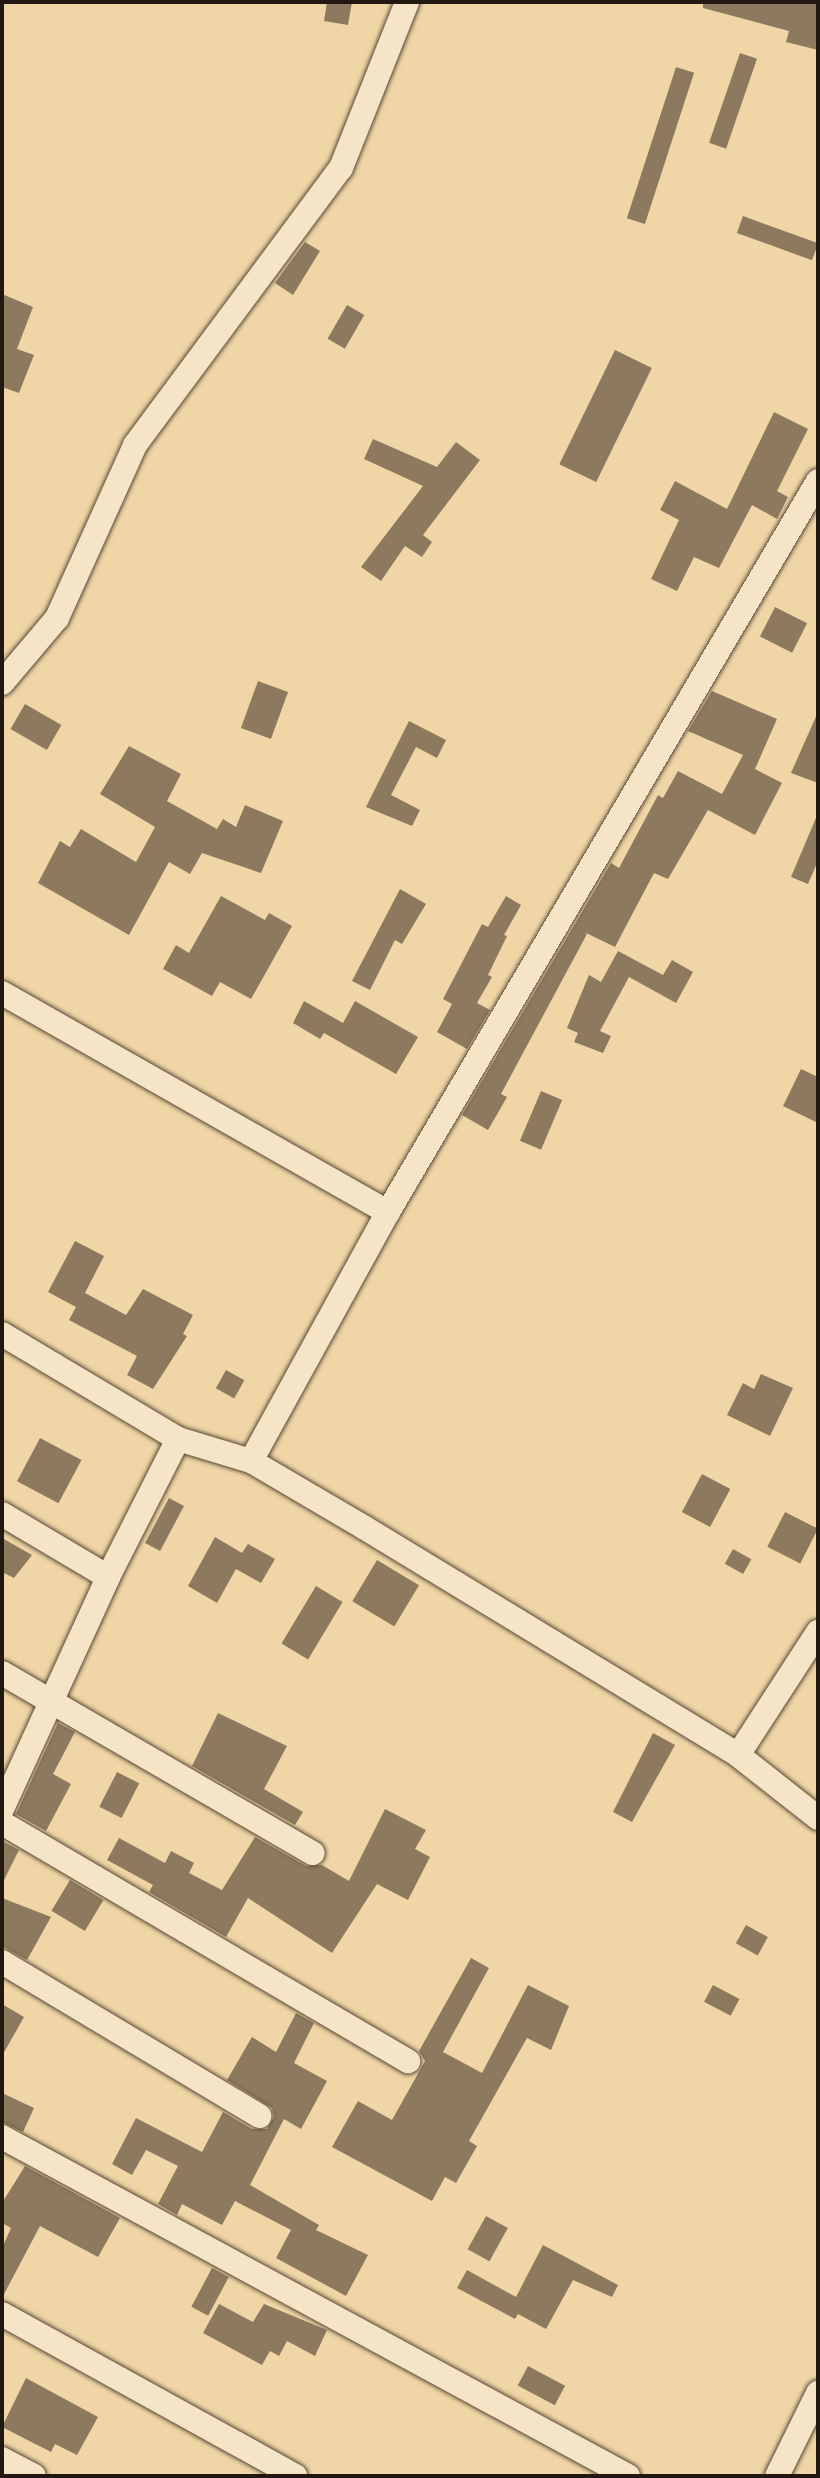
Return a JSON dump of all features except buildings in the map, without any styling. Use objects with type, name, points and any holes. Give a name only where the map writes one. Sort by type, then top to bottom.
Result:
[{"type":"street","points":[[2,683],[57,618],[135,445],[341,168],[407,2]]},
{"type":"street","points":[[251,1461],[388,1212],[818,481]]},
{"type":"street","points":[[2,993],[388,1212]]},
{"type":"street","points":[[2,1334],[178,1439],[251,1461],[738,1755],[818,1818]]},
{"type":"street","points":[[2,1809],[108,1577],[178,1439]]},
{"type":"street","points":[[2,1514],[108,1577]]},
{"type":"street","points":[[738,1755],[818,1632]]},
{"type":"street","points":[[2,1673],[313,1853]]},
{"type":"street","points":[[2,1823],[408,2061]]},
{"type":"street","points":[[2,1962],[259,2116]]},
{"type":"street","points":[[2,2137],[628,2476]]},
{"type":"street","points":[[2,2314],[295,2476]]},
{"type":"street","points":[[777,2476],[818,2393]]},
{"type":"street","points":[[2,2459],[34,2476]]}]
